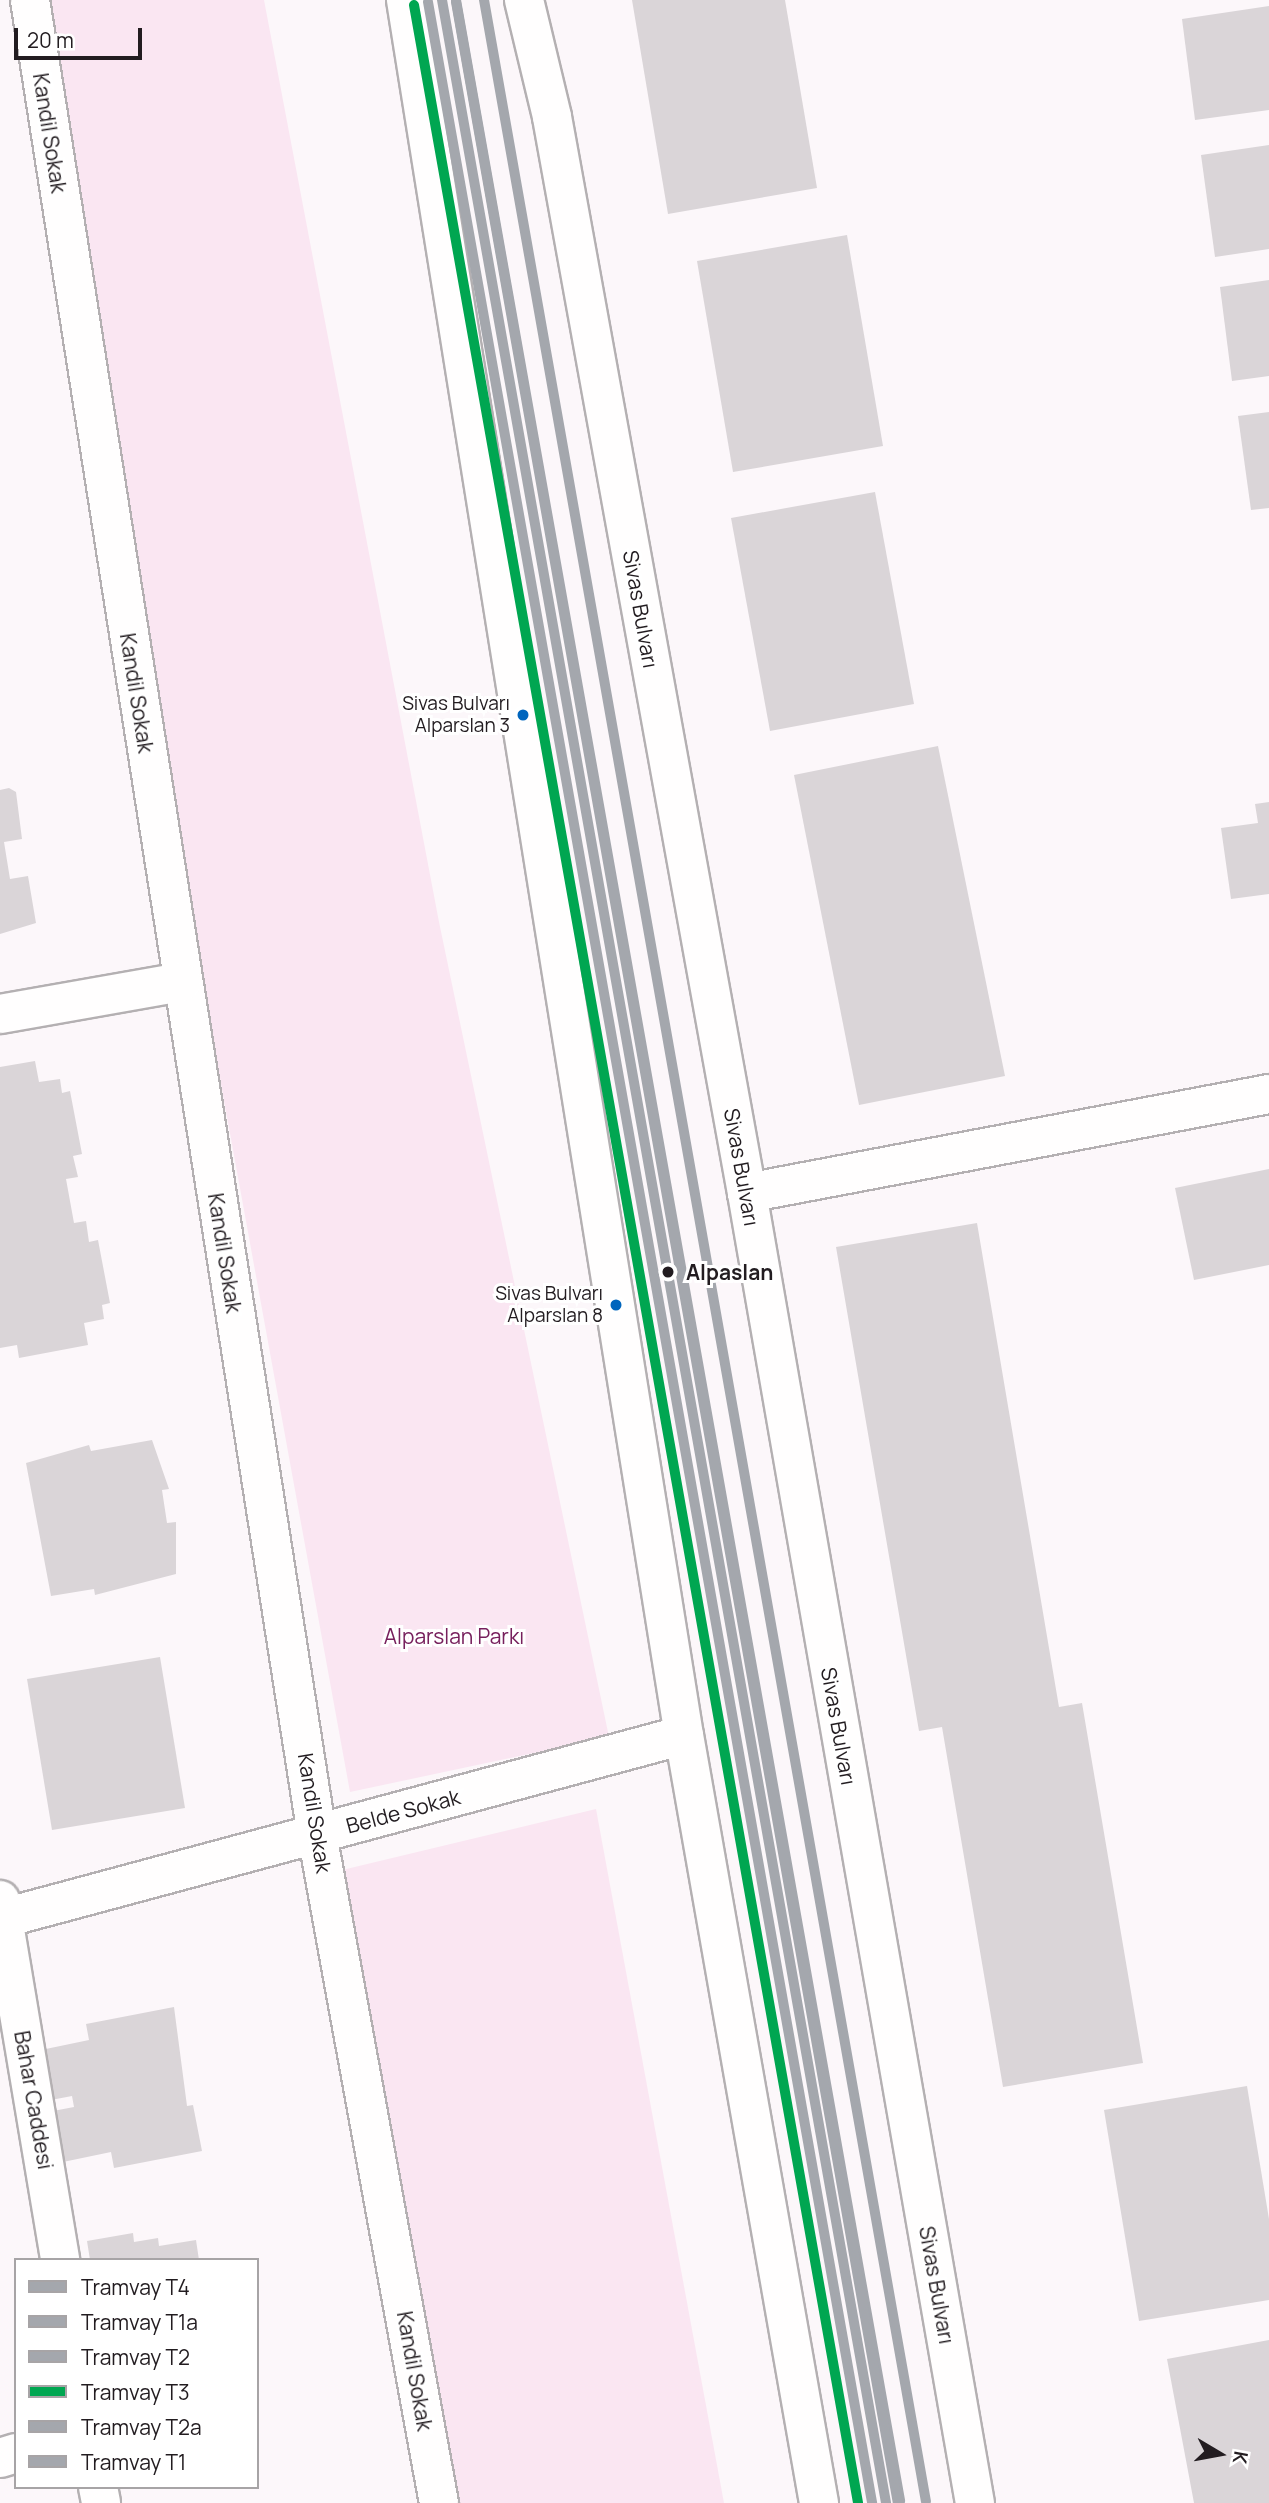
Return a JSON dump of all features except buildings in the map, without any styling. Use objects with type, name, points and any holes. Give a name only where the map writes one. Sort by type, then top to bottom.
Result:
[{"type":"main road","name":"Kandil Sokak","points":[[30,0],[181,982],[317,1834],[439,2503]]},
{"type":"main road","points":[[388,0],[443,211]]},
{"type":"main road","points":[[406,0],[443,211],[684,1735],[819,2503]]},
{"type":"main road","name":"Sivas Bulvarı","points":[[524,0],[552,117],[747,1193],[975,2503]]},
{"type":"main road","points":[[536,0],[552,117]]},
{"type":"main road","points":[[0,1014],[181,982]]},
{"type":"main road","points":[[747,1193],[1269,1094]]},
{"type":"main road","name":"Belde Sokak","points":[[1,1912],[317,1834],[684,1735]]},
{"type":"main road","name":"Bahar Caddesi","points":[[1,1912],[60,2258]]},
{"type":"green space","name":"Alparslan Parkı","points":[[35,0],[264,0],[439,922],[609,1737],[350,1792],[117,513]]},
{"type":"green space","points":[[596,1809],[724,2503],[458,2503],[338,1871]]},
{"type":"tram line","name":"T4","points":[[442,0],[886,2503]]},
{"type":"tram line","name":"T2","points":[[456,0],[900,2501]]},
{"type":"tram line","name":"T1","points":[[484,0],[926,2501]]},
{"type":"tram line","name":"T1a","points":[[428,2],[872,2503]]},
{"type":"tram line","name":"T2a","points":[[456,2],[898,2503]]},
{"type":"tram line","name":"T3","points":[[414,5],[858,2503]]},
{"type":"place","name":"Sivas Bulvarı Alparslan 3","points":[[523,715]]},
{"type":"place","name":"Alpaslan","points":[[668,1272]]},
{"type":"place","name":"Sivas Bulvarı Alparslan 8","points":[[616,1305]]}]
